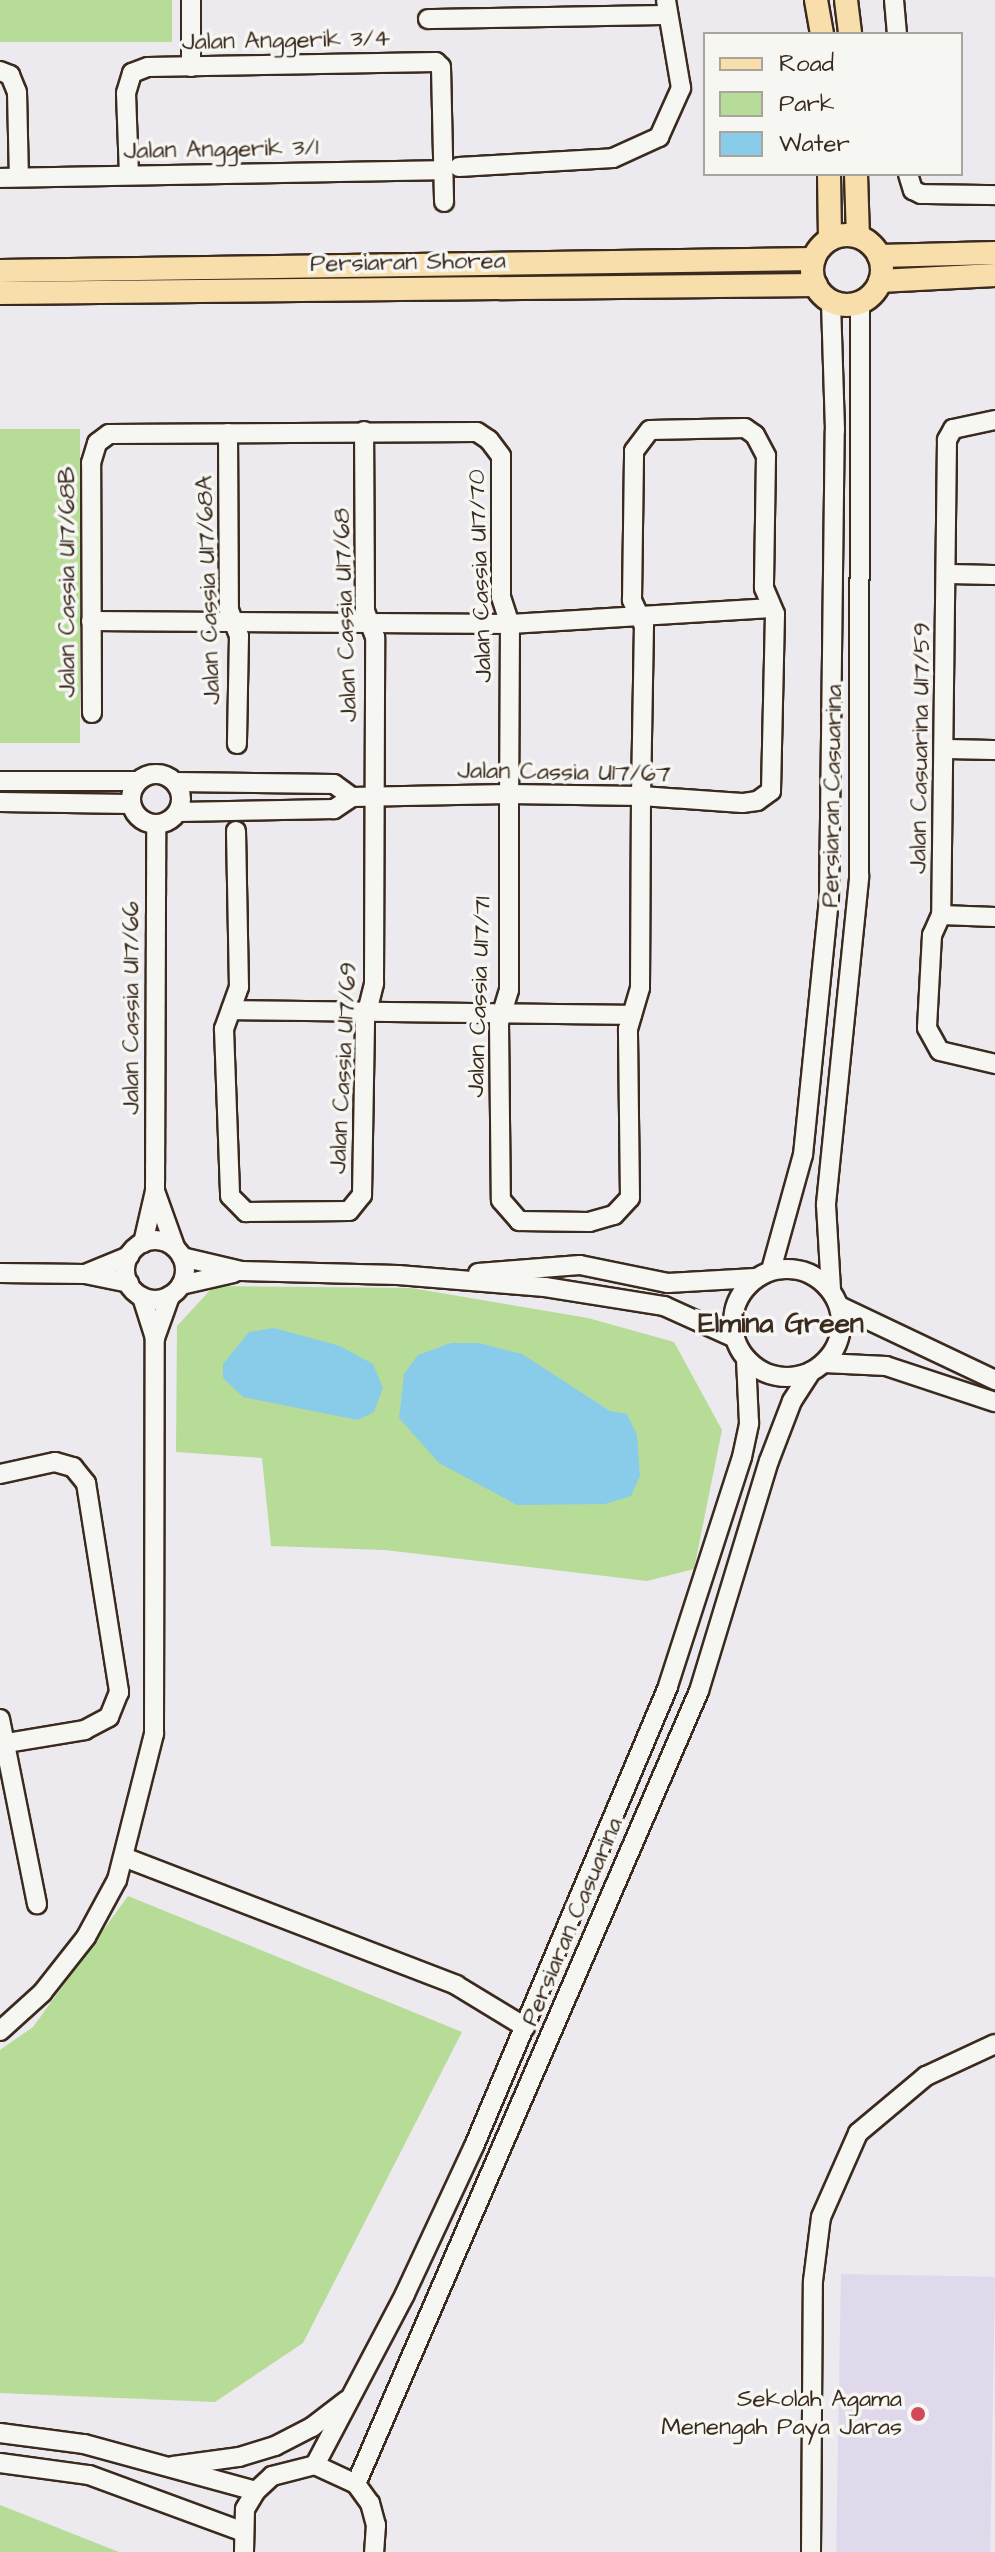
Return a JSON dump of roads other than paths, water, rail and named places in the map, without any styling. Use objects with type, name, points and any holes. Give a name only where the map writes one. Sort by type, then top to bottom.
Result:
[{"type":"main road","points":[[816,0],[822,32]]},
{"type":"main road","points":[[829,176],[830,239],[814,259],[824,293],[860,302],[880,281],[995,275]]},
{"type":"main road","points":[[856,176],[858,236],[879,256],[880,281]]},
{"type":"main road","points":[[830,239],[858,236]]},
{"type":"main road","points":[[879,256],[995,253]]},
{"type":"main road","name":"Persiaran Shorea","points":[[0,271],[814,259]]},
{"type":"main road","name":"Persiaran Shorea","points":[[0,293],[824,293]]},
{"type":"street","points":[[191,0],[191,67]]},
{"type":"street","points":[[894,0],[897,32]]},
{"type":"street","points":[[428,19],[667,7]]},
{"type":"street","name":"Jalan Anggerik 3/1","points":[[9,178],[451,169],[613,158],[659,137],[681,88],[667,7]]},
{"type":"street","name":"Jalan Anggerik 3/4","points":[[129,175],[126,93],[132,73],[191,67],[436,62],[441,67],[451,169]]},
{"type":"street","points":[[0,71],[10,75],[17,92],[9,178]]},
{"type":"street","points":[[444,202],[451,169]]},
{"type":"street","points":[[911,182],[931,196],[995,195]]},
{"type":"street","name":"Persiaran Casuarina","points":[[763,1274],[803,1155],[829,900],[835,430],[824,293]]},
{"type":"street","name":"Persiaran Casuarina","points":[[835,1298],[826,1204],[859,877],[860,302]]},
{"type":"street","name":"Jalan Casuarina U17/59","points":[[995,420],[953,429],[947,440],[948,574],[941,915],[932,935],[928,1036],[940,1051],[995,1064]]},
{"type":"street","points":[[91,621],[510,624],[640,617],[772,608],[764,588],[766,456],[745,428],[650,430],[634,451],[630,472],[632,600],[640,617],[644,626],[640,988],[632,1015],[503,1009],[231,1010],[239,987],[236,831]]},
{"type":"street","name":"Jalan Cassia U17/68","points":[[364,431],[369,622],[375,637],[374,798]]},
{"type":"street","name":"Jalan Cassia U17/70","points":[[228,433],[477,432],[489,440],[501,456],[501,597],[510,624],[509,794]]},
{"type":"street","name":"Jalan Cassia U17/68B","points":[[92,713],[91,463],[97,443],[109,434],[228,433]]},
{"type":"street","name":"Jalan Cassia U17/68A","points":[[228,433],[229,610],[239,636],[237,744]]},
{"type":"street","points":[[948,574],[995,575]]},
{"type":"street","name":"Jalan Cassia U17/67","points":[[175,782],[334,784],[352,797],[374,798],[509,794],[641,796],[742,803],[757,801],[771,791],[772,608]]},
{"type":"street","points":[[945,749],[995,750]]},
{"type":"street","points":[[0,781],[138,781],[152,773],[175,782],[181,797],[178,812],[156,825],[140,819],[131,804],[138,781]]},
{"type":"street","points":[[252,782],[252,809]]},
{"type":"street","name":"Jalan Cassia U17/71","points":[[509,794],[509,990],[499,1023],[501,1200],[519,1221],[589,1222],[614,1215],[630,1198],[628,1029],[632,1015]]},
{"type":"street","name":"Jalan Cassia U17/67","points":[[178,812],[334,809],[352,797]]},
{"type":"street","name":"Jalan Cassia U17/69","points":[[231,1010],[224,1029],[230,1196],[246,1212],[349,1211],[362,1195],[368,1010],[374,983],[374,798]]},
{"type":"street","points":[[0,802],[131,804]]},
{"type":"street","name":"Jalan Cassia U17/66","points":[[143,1243],[155,1191],[156,825]]},
{"type":"street","points":[[941,915],[995,917]]},
{"type":"street","name":"Jalan Cassia U17/66","points":[[155,1191],[178,1252]]},
{"type":"street","points":[[85,1274],[129,1256],[143,1243],[159,1240],[178,1252],[241,1271],[439,1277],[664,1306],[735,1338]]},
{"type":"street","points":[[155,1338],[176,1291],[178,1252]]},
{"type":"street","points":[[0,2031],[42,1993],[86,1937],[126,1858],[154,1734],[155,1338],[135,1290],[129,1256]]},
{"type":"street","points":[[439,1277],[545,1265],[580,1265],[668,1283],[804,1270],[835,1298],[995,1380]]},
{"type":"street","points":[[0,1273],[85,1274],[135,1290],[176,1291],[241,1271]]},
{"type":"street","points":[[763,1274],[736,1305],[735,1338],[746,1359],[769,1374],[817,1368],[886,1366],[995,1402]]},
{"type":"street","points":[[817,1368],[840,1337],[835,1298]]},
{"type":"street","name":"Persiaran Casuarina","points":[[315,2465],[405,2294],[525,2027],[668,1686],[742,1457],[749,1423],[746,1359]]},
{"type":"street","name":"Persiaran Casuarina","points":[[356,2484],[699,1691],[769,1461],[792,1401],[817,1368]]},
{"type":"street","points":[[0,1474],[55,1462],[73,1467],[86,1483],[119,1692],[109,1717],[85,1730],[2,1744]]},
{"type":"street","points":[[0,1719],[2,1744],[37,1904]]},
{"type":"street","points":[[126,1858],[456,1985],[525,2027]]},
{"type":"street","points":[[811,2552],[813,2281],[821,2217],[858,2133],[926,2076],[995,2044]]},
{"type":"street","points":[[166,2467],[239,2457],[275,2446],[312,2427],[353,2396]]},
{"type":"street","points":[[0,2433],[84,2444],[256,2491]]},
{"type":"street","points":[[0,2463],[89,2475],[241,2531]]},
{"type":"street","points":[[244,2552],[241,2531],[256,2491],[272,2476],[315,2465],[356,2484],[376,2525],[374,2552]]},
{"type":"water","points":[[274,1328],[340,1346],[373,1364],[383,1388],[374,1412],[358,1420],[243,1397],[223,1378],[223,1364],[249,1332]]},
{"type":"water","points":[[451,1343],[479,1343],[522,1354],[610,1411],[627,1414],[637,1435],[640,1476],[631,1496],[605,1504],[517,1505],[439,1463],[399,1418],[404,1374],[418,1355]]},
{"type":"place","name":"Sekolah Agama Menengah Paya Jaras","points":[[918,2414]]},
{"type":"district","name":"Elmina Green","points":[[781,1324]]}]
